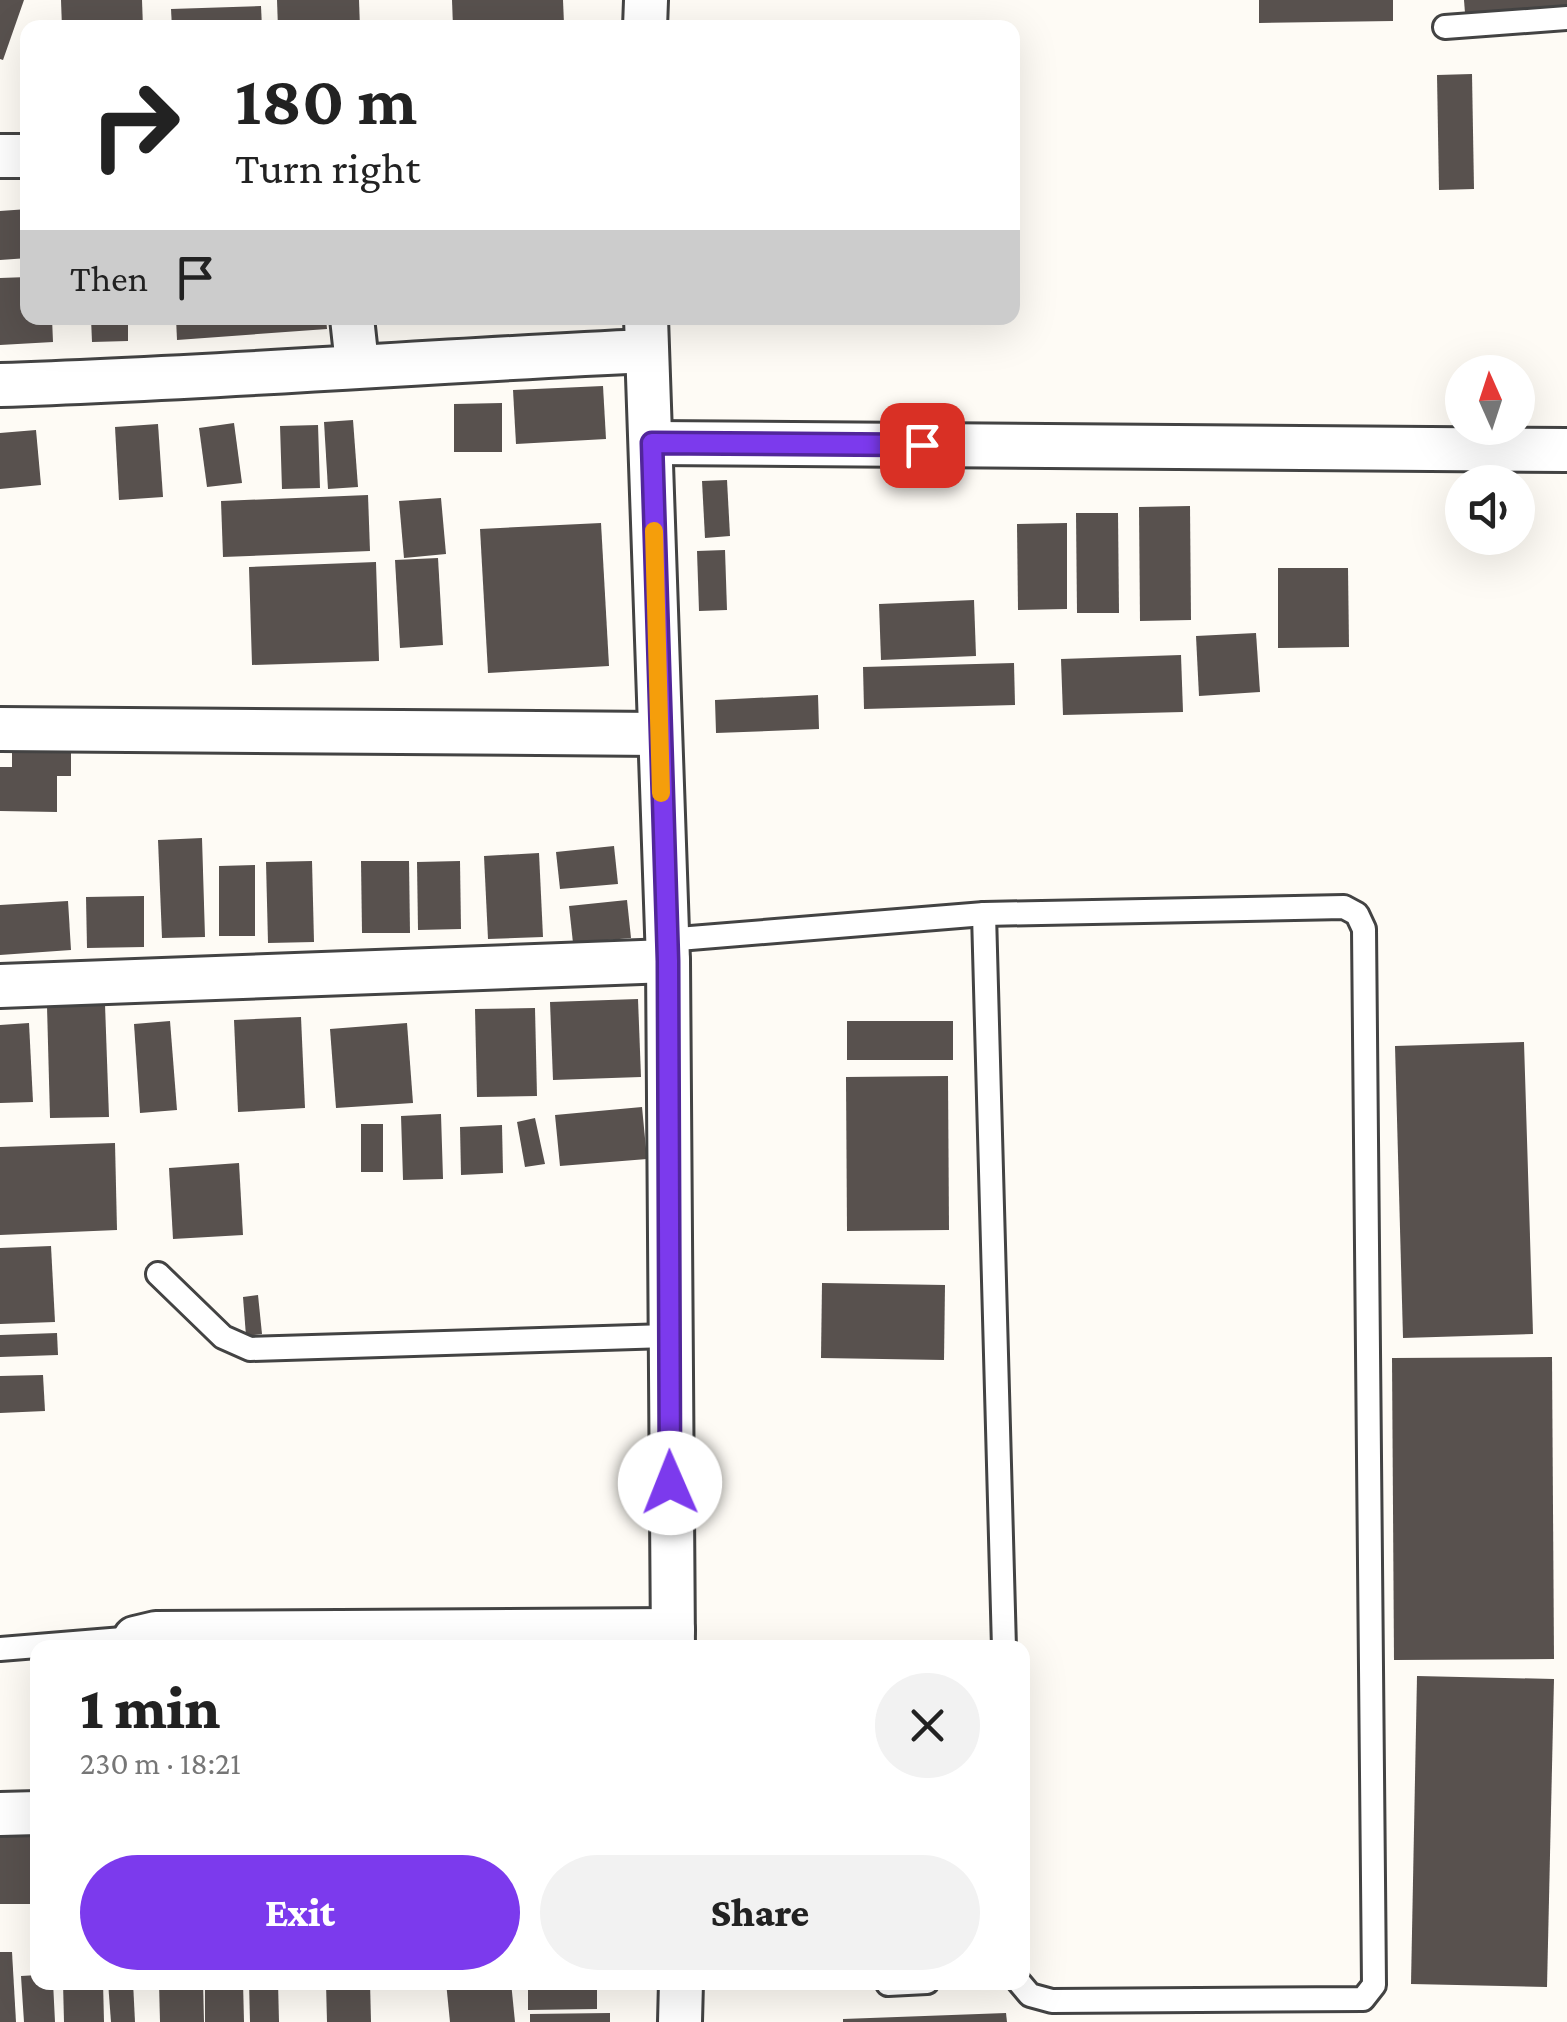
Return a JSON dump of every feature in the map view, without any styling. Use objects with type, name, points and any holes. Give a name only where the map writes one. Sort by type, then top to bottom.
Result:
[{"type":"street","points":[[353,325],[357,364]]},
{"type":"street","points":[[0,384],[265,375],[646,334],[667,950],[673,1639],[156,1633],[141,1640]]},
{"type":"street","points":[[652,443],[1567,450]]},
{"type":"street","points":[[0,729],[659,734]]},
{"type":"street","points":[[0,986],[667,950]]},
{"type":"street","points":[[0,1814],[30,1812]]},
{"type":"street","points":[[680,2022],[681,1990]]},
{"type":"lane","points":[[1445,27],[1567,18]]},
{"type":"lane","points":[[667,950],[984,914],[1344,907],[1357,914],[1364,929],[1374,1985],[1363,1999],[1052,2001],[1030,1995],[1026,1990]]},
{"type":"lane","points":[[984,914],[1004,1640]]},
{"type":"lane","points":[[158,1274],[223,1338],[250,1349],[668,1336]]},
{"type":"lane","points":[[0,1649],[30,1648]]},
{"type":"building","points":[[0,0],[24,0],[3,60],[0,59]]},
{"type":"building","points":[[61,0],[142,0],[143,20],[62,20]]},
{"type":"building","points":[[277,0],[359,0],[360,20],[278,20]]},
{"type":"building","points":[[452,0],[563,0],[564,20],[453,20]]},
{"type":"building","points":[[1259,0],[1393,0],[1393,21],[1259,23]]},
{"type":"building","points":[[1464,0],[1567,0],[1567,5],[1465,13]]},
{"type":"building","points":[[261,6],[262,20],[172,20],[171,9]]},
{"type":"building","points":[[1472,74],[1474,189],[1439,190],[1437,75]]},
{"type":"building","points":[[20,210],[20,259],[0,260],[0,211]]},
{"type":"building","points":[[20,277],[20,325],[52,325],[53,342],[0,345],[0,278]]},
{"type":"building","points":[[91,325],[128,325],[128,341],[92,342]]},
{"type":"building","points":[[176,325],[327,325],[327,329],[177,340]]},
{"type":"building","points":[[603,386],[606,439],[516,444],[513,390]]},
{"type":"building","points":[[502,403],[502,452],[454,452],[454,404]]},
{"type":"building","points":[[353,420],[358,487],[328,489],[324,422]]},
{"type":"building","points":[[234,423],[242,483],[207,487],[199,428]]},
{"type":"building","points":[[158,424],[163,497],[119,500],[115,427]]},
{"type":"building","points":[[318,425],[320,488],[282,489],[280,426]]},
{"type":"building","points":[[36,430],[41,485],[0,489],[0,433]]},
{"type":"building","points":[[727,480],[730,536],[705,538],[702,481]]},
{"type":"building","points":[[368,495],[370,551],[223,557],[221,501]]},
{"type":"building","points":[[441,498],[446,554],[404,558],[399,501]]},
{"type":"building","points":[[1190,506],[1191,620],[1140,621],[1139,507]]},
{"type":"building","points":[[1076,513],[1118,513],[1119,613],[1077,613]]},
{"type":"building","points":[[601,523],[609,666],[488,673],[480,529]]},
{"type":"building","points":[[1067,523],[1067,609],[1018,610],[1017,524]]},
{"type":"building","points":[[725,550],[727,610],[699,611],[697,551]]},
{"type":"building","points":[[438,558],[443,645],[400,648],[395,560]]},
{"type":"building","points":[[376,562],[379,661],[252,665],[249,567]]},
{"type":"building","points":[[1278,568],[1348,568],[1349,647],[1278,648]]},
{"type":"building","points":[[974,600],[976,656],[881,660],[879,604]]},
{"type":"building","points":[[1256,633],[1260,692],[1199,696],[1196,636]]},
{"type":"building","points":[[1181,655],[1183,712],[1063,715],[1061,659]]},
{"type":"building","points":[[1014,663],[1015,705],[864,709],[863,667]]},
{"type":"building","points":[[818,695],[819,729],[716,733],[715,700]]},
{"type":"building","points":[[12,751],[71,752],[71,776],[57,776],[57,812],[0,811],[0,767],[12,767]]},
{"type":"building","points":[[202,838],[205,937],[162,938],[158,840]]},
{"type":"building","points":[[614,846],[618,884],[560,889],[556,852]]},
{"type":"building","points":[[539,853],[543,937],[488,939],[484,856]]},
{"type":"building","points":[[312,861],[314,942],[268,943],[266,862]]},
{"type":"building","points":[[361,861],[409,861],[410,933],[362,933]]},
{"type":"building","points":[[460,861],[461,929],[418,930],[417,862]]},
{"type":"building","points":[[255,865],[255,936],[219,936],[219,866]]},
{"type":"building","points":[[144,896],[144,947],[87,948],[86,897]]},
{"type":"building","points":[[627,900],[631,938],[573,943],[569,906]]},
{"type":"building","points":[[68,901],[71,950],[0,955],[0,905]]},
{"type":"building","points":[[638,999],[641,1077],[553,1080],[550,1002]]},
{"type":"building","points":[[105,1004],[109,1117],[50,1118],[47,1006]]},
{"type":"building","points":[[535,1008],[537,1096],[477,1097],[475,1009]]},
{"type":"building","points":[[301,1017],[305,1108],[238,1112],[234,1020]]},
{"type":"building","points":[[170,1021],[177,1110],[140,1113],[134,1024]]},
{"type":"building","points":[[847,1021],[953,1021],[953,1060],[847,1060]]},
{"type":"building","points":[[29,1023],[33,1102],[0,1103],[0,1025]]},
{"type":"building","points":[[407,1023],[413,1103],[336,1108],[330,1029]]},
{"type":"building","points":[[1524,1042],[1533,1334],[1403,1338],[1395,1046]]},
{"type":"building","points":[[948,1076],[949,1230],[847,1231],[846,1077]]},
{"type":"building","points":[[642,1107],[647,1159],[560,1166],[555,1115]]},
{"type":"building","points":[[441,1114],[443,1179],[403,1180],[401,1116]]},
{"type":"building","points":[[535,1118],[545,1164],[525,1167],[517,1122]]},
{"type":"building","points":[[361,1124],[383,1124],[383,1172],[361,1172]]},
{"type":"building","points":[[502,1125],[503,1173],[461,1175],[460,1127]]},
{"type":"building","points":[[115,1143],[117,1230],[0,1235],[0,1147]]},
{"type":"building","points":[[239,1163],[243,1235],[173,1239],[169,1168]]},
{"type":"building","points":[[51,1246],[55,1322],[0,1324],[0,1248]]},
{"type":"building","points":[[822,1283],[945,1285],[944,1360],[821,1358]]},
{"type":"building","points":[[258,1295],[262,1334],[246,1336],[243,1297]]},
{"type":"building","points":[[57,1333],[58,1355],[0,1357],[0,1335]]},
{"type":"building","points":[[1552,1357],[1554,1659],[1394,1660],[1392,1358]]},
{"type":"building","points":[[43,1375],[45,1411],[0,1413],[0,1376]]},
{"type":"building","points":[[1417,1676],[1554,1679],[1547,1987],[1411,1984]]},
{"type":"building","points":[[0,1826],[30,1826],[30,1904],[0,1904]]},
{"type":"building","points":[[0,1952],[12,1952],[16,2022],[0,2022]]},
{"type":"building","points":[[30,1975],[30,1990],[53,1990],[55,2022],[24,2022],[21,1976]]},
{"type":"building","points":[[63,1990],[103,1990],[104,2022],[64,2022]]},
{"type":"building","points":[[109,1990],[133,1990],[135,2022],[111,2022]]},
{"type":"building","points":[[159,1990],[203,1990],[204,2022],[160,2022]]},
{"type":"building","points":[[205,1990],[243,1990],[244,2022],[205,2022]]},
{"type":"building","points":[[249,1990],[278,1990],[279,2022],[250,2022]]},
{"type":"building","points":[[326,1990],[370,1990],[371,2022],[327,2022]]},
{"type":"building","points":[[447,1990],[512,1990],[515,2022],[450,2022]]},
{"type":"building","points":[[528,1990],[597,1990],[597,2009],[528,2010]]},
{"type":"building","points":[[610,2013],[610,2022],[530,2022],[530,2014]]},
{"type":"building","points":[[1006,2013],[1007,2022],[843,2022],[843,2019]]},
{"type":"slow traffic","points":[[654,531],[661,793]]},
{"type":"route","points":[[670,1483],[668,961],[652,443],[922,445]]}]
